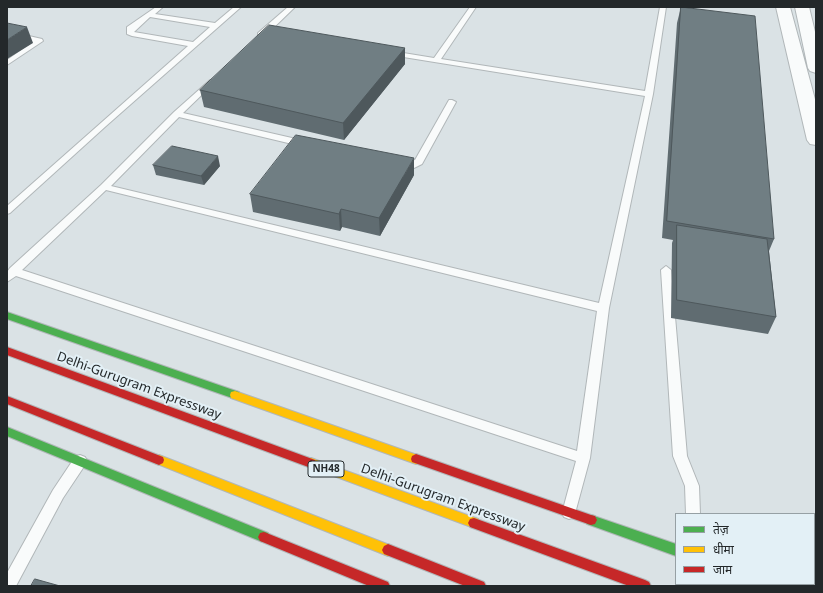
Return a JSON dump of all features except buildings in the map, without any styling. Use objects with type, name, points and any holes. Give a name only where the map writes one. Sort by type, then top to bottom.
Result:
[{"type":"main road","points":[[7,315],[675,550]]},
{"type":"main road","name":"Delhi-Gurugram Expressway","points":[[7,351],[645,586]]},
{"type":"main road","points":[[7,400],[480,586]]},
{"type":"main road","points":[[7,432],[384,586]]},
{"type":"street","points":[[783,7],[816,140]]},
{"type":"street","points":[[802,7],[816,68]]},
{"type":"lane","points":[[160,7],[130,29],[130,32],[132,34],[195,46]]},
{"type":"lane","points":[[7,211],[103,124],[195,46],[235,7]]},
{"type":"lane","points":[[252,43],[268,32],[292,7]]},
{"type":"lane","points":[[436,60],[473,7]]},
{"type":"lane","points":[[569,513],[583,458],[603,308],[649,94],[663,7]]},
{"type":"lane","points":[[149,15],[217,26]]},
{"type":"lane","points":[[7,33],[39,41],[7,63]]},
{"type":"lane","points":[[380,51],[649,94]]},
{"type":"lane","points":[[218,75],[104,187],[11,274],[583,458]]},
{"type":"lane","points":[[388,163],[409,166],[419,162],[452,102]]},
{"type":"lane","points":[[177,114],[313,146]]},
{"type":"lane","points":[[104,187],[603,308]]},
{"type":"lane","points":[[666,270],[680,456],[692,486],[693,513]]},
{"type":"lane","points":[[8,586],[58,494],[80,461]]},
{"type":"traffic: fast","points":[[7,315],[235,395]]},
{"type":"traffic: fast","points":[[7,431],[264,537]]},
{"type":"traffic: fast","points":[[591,520],[675,550]]},
{"type":"traffic: slow","points":[[235,395],[416,459]]},
{"type":"traffic: slow","points":[[159,460],[388,550]]},
{"type":"traffic: slow","points":[[311,463],[474,523]]},
{"type":"traffic: jam","points":[[7,351],[311,463]]},
{"type":"traffic: jam","points":[[7,400],[159,460]]},
{"type":"traffic: jam","points":[[416,459],[591,520]]},
{"type":"traffic: jam","points":[[474,523],[645,586]]},
{"type":"traffic: jam","points":[[264,537],[384,586]]},
{"type":"traffic: jam","points":[[388,550],[480,586]]}]
